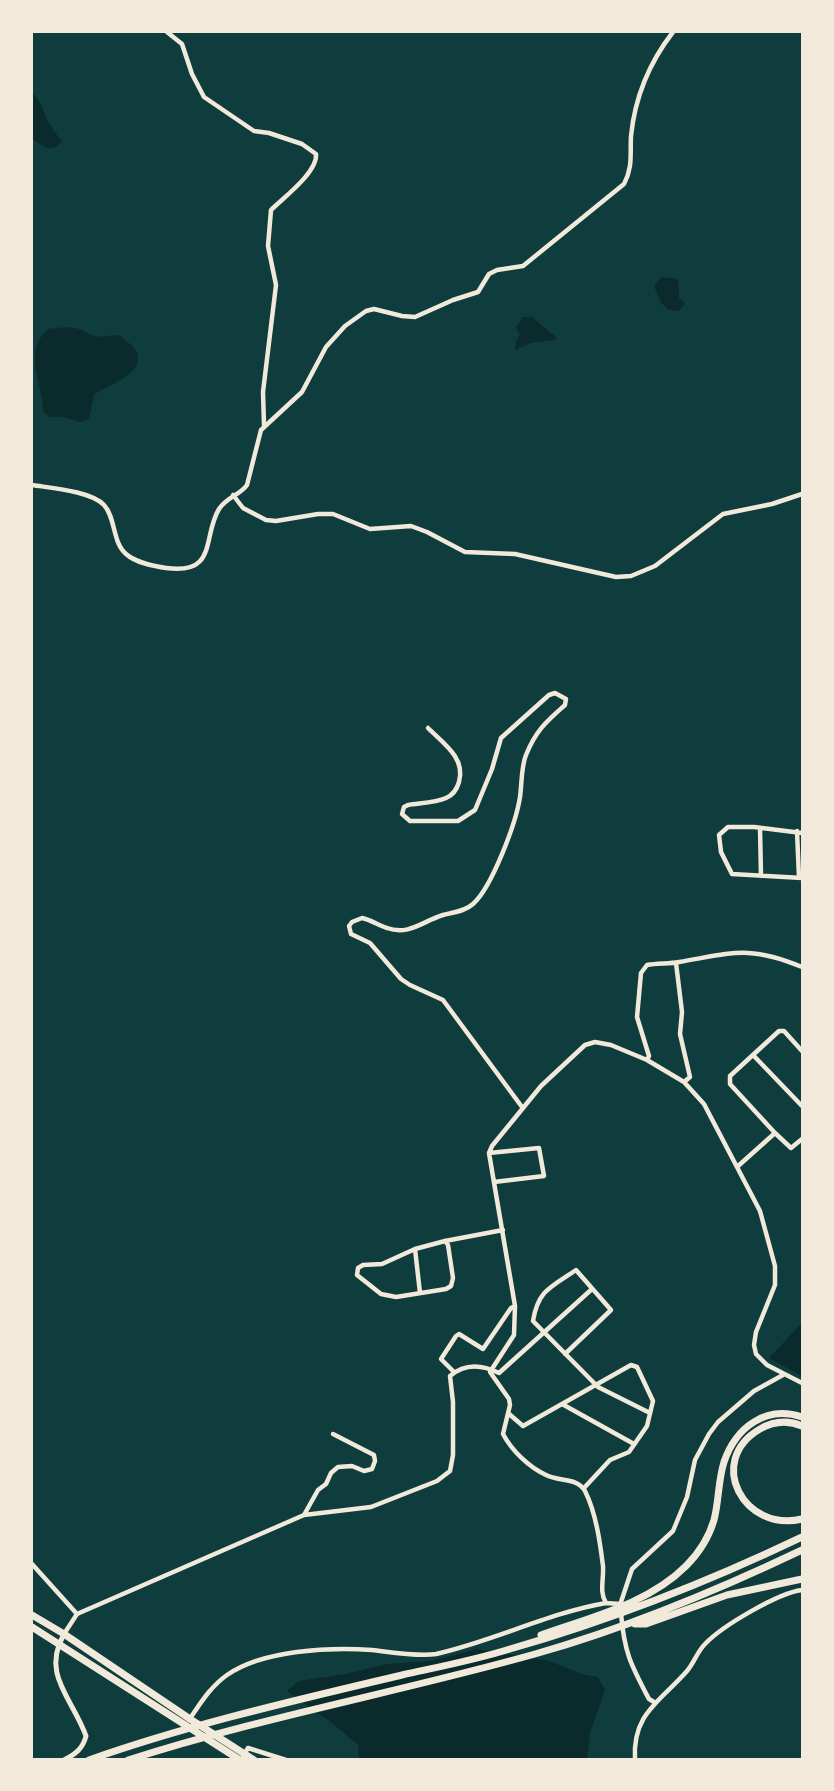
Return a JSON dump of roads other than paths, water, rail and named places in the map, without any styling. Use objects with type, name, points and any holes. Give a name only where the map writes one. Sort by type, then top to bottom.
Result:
[{"type":"highway","points":[[632,1606],[687,1565],[704,1544],[713,1522],[724,1462],[737,1436],[747,1426],[767,1415],[779,1412],[803,1417]]},
{"type":"highway","points":[[803,1426],[787,1422],[775,1423],[754,1433],[741,1447],[734,1468],[737,1489],[756,1512],[786,1522],[803,1519]]},
{"type":"highway","points":[[89,1759],[227,1718],[476,1658],[720,1576],[803,1537]]},
{"type":"highway","points":[[128,1759],[243,1727],[511,1661],[629,1624],[724,1586],[803,1550]]},
{"type":"highway","points":[[629,1624],[646,1624],[727,1595],[803,1579]]},
{"type":"highway","points":[[32,1615],[64,1634],[188,1723]]},
{"type":"highway","points":[[32,1627],[242,1757],[254,1759]]},
{"type":"street","points":[[167,32],[182,44],[192,74],[204,97],[254,131],[302,144],[316,154],[317,161],[310,172],[271,210],[268,246],[276,285],[263,392],[264,426]]},
{"type":"street","points":[[32,485],[94,498],[107,509],[125,554],[154,566],[178,569],[202,560],[207,553],[216,514],[224,502],[244,490],[247,485],[258,436],[264,426],[302,393],[326,347],[357,316],[374,309],[415,317],[453,299],[478,292],[489,274],[523,265],[624,184],[632,165],[631,137],[639,91],[648,69],[673,32]]},
{"type":"street","points":[[233,495],[243,508],[266,520],[333,514],[370,529],[411,526],[465,552],[516,554],[616,577],[631,576],[655,566],[723,513],[772,504],[803,494]]},
{"type":"street","points":[[428,728],[453,752],[458,761],[459,782],[450,797],[408,805],[404,807],[402,814],[410,821],[458,821],[475,810],[501,738],[549,695],[555,693],[566,699],[565,705],[550,716],[524,758],[519,800],[504,849],[482,894],[473,904],[465,910],[440,916],[408,930],[386,928],[362,918],[349,926],[351,934],[370,943],[401,979],[443,1000],[522,1107]]},
{"type":"street","points":[[728,827],[760,828],[800,832],[801,878],[732,874],[721,852],[719,835],[728,827]]},
{"type":"street","points":[[760,828],[761,876]]},
{"type":"street","points":[[647,1060],[649,1056],[638,1017],[642,968],[653,964],[676,963],[748,951],[803,967]]},
{"type":"street","points":[[676,963],[682,1012],[680,1034],[690,1077],[684,1082]]},
{"type":"street","points":[[803,1051],[784,1031],[779,1031],[730,1076],[730,1084],[791,1148],[803,1139]]},
{"type":"street","points":[[491,1369],[511,1343],[514,1335],[515,1306],[489,1153],[522,1107],[585,1045],[603,1042],[647,1060],[684,1082],[704,1104],[760,1212],[775,1266],[775,1285],[756,1332],[756,1354],[783,1375],[803,1383]]},
{"type":"street","points":[[752,1055],[803,1106]]},
{"type":"street","points":[[737,1167],[775,1133]]},
{"type":"street","points":[[489,1153],[539,1148],[544,1176],[495,1182]]},
{"type":"street","points":[[445,1241],[448,1245],[453,1279],[451,1286],[396,1297],[381,1294],[357,1275],[358,1268],[363,1265],[382,1264],[415,1249],[445,1241],[503,1230]]},
{"type":"street","points":[[415,1249],[420,1293]]},
{"type":"street","points":[[565,1354],[611,1310],[576,1270],[544,1292],[536,1303],[533,1321],[565,1354],[596,1385],[650,1413]]},
{"type":"street","points":[[64,1759],[79,1751],[84,1745],[86,1735],[58,1678],[54,1662],[58,1644],[77,1614],[304,1515],[371,1507],[437,1481],[446,1475],[453,1455],[453,1402],[450,1381],[454,1373],[477,1366],[499,1373],[592,1289]]},
{"type":"street","points":[[454,1373],[442,1359],[456,1336],[459,1334],[483,1349],[510,1308],[515,1306]]},
{"type":"street","points":[[509,1413],[523,1426],[631,1365],[637,1367],[653,1401],[647,1426],[629,1452],[610,1460],[584,1488]]},
{"type":"street","points":[[491,1369],[493,1377],[509,1399],[509,1413],[503,1434],[527,1463],[546,1475],[574,1481],[584,1488],[595,1523],[603,1566],[601,1592],[606,1603]]},
{"type":"street","points":[[654,1702],[649,1699],[628,1658],[624,1643],[620,1604],[632,1569],[673,1531],[687,1497],[695,1460],[718,1422],[754,1391],[783,1375]]},
{"type":"street","points":[[562,1404],[634,1444]]},
{"type":"street","points":[[304,1515],[318,1490],[338,1467],[352,1466],[365,1471],[372,1469],[375,1461],[374,1455],[333,1434]]},
{"type":"street","points":[[32,1564],[77,1614]]},
{"type":"street","points":[[635,1759],[635,1741],[639,1729],[654,1702],[687,1670],[703,1646],[719,1632],[770,1601],[793,1591],[803,1590]]},
{"type":"street","points":[[188,1723],[207,1694],[221,1679],[243,1666],[268,1658],[311,1651],[352,1649],[433,1654],[606,1603],[620,1604]]},
{"type":"street","points":[[242,1757],[248,1748],[286,1759]]},
{"type":"water","points":[[32,92],[62,142],[54,148],[47,148],[32,139]]},
{"type":"water","points":[[661,277],[678,279],[679,298],[685,303],[679,311],[669,310],[661,303],[654,286]]},
{"type":"water","points":[[523,317],[532,317],[557,338],[531,343],[515,350],[516,340],[520,335],[516,328]]},
{"type":"water","points":[[48,329],[80,329],[95,337],[119,335],[135,348],[138,358],[136,366],[124,378],[94,395],[89,419],[78,422],[63,417],[49,417],[43,411],[36,368],[36,348],[40,338]]},
{"type":"water","points":[[802,1323],[802,1376],[769,1358]]},
{"type":"water","points":[[477,1649],[549,1661],[582,1674],[598,1677],[605,1690],[590,1733],[587,1760],[359,1759],[358,1745],[287,1691],[299,1681],[388,1664],[431,1661]]}]
